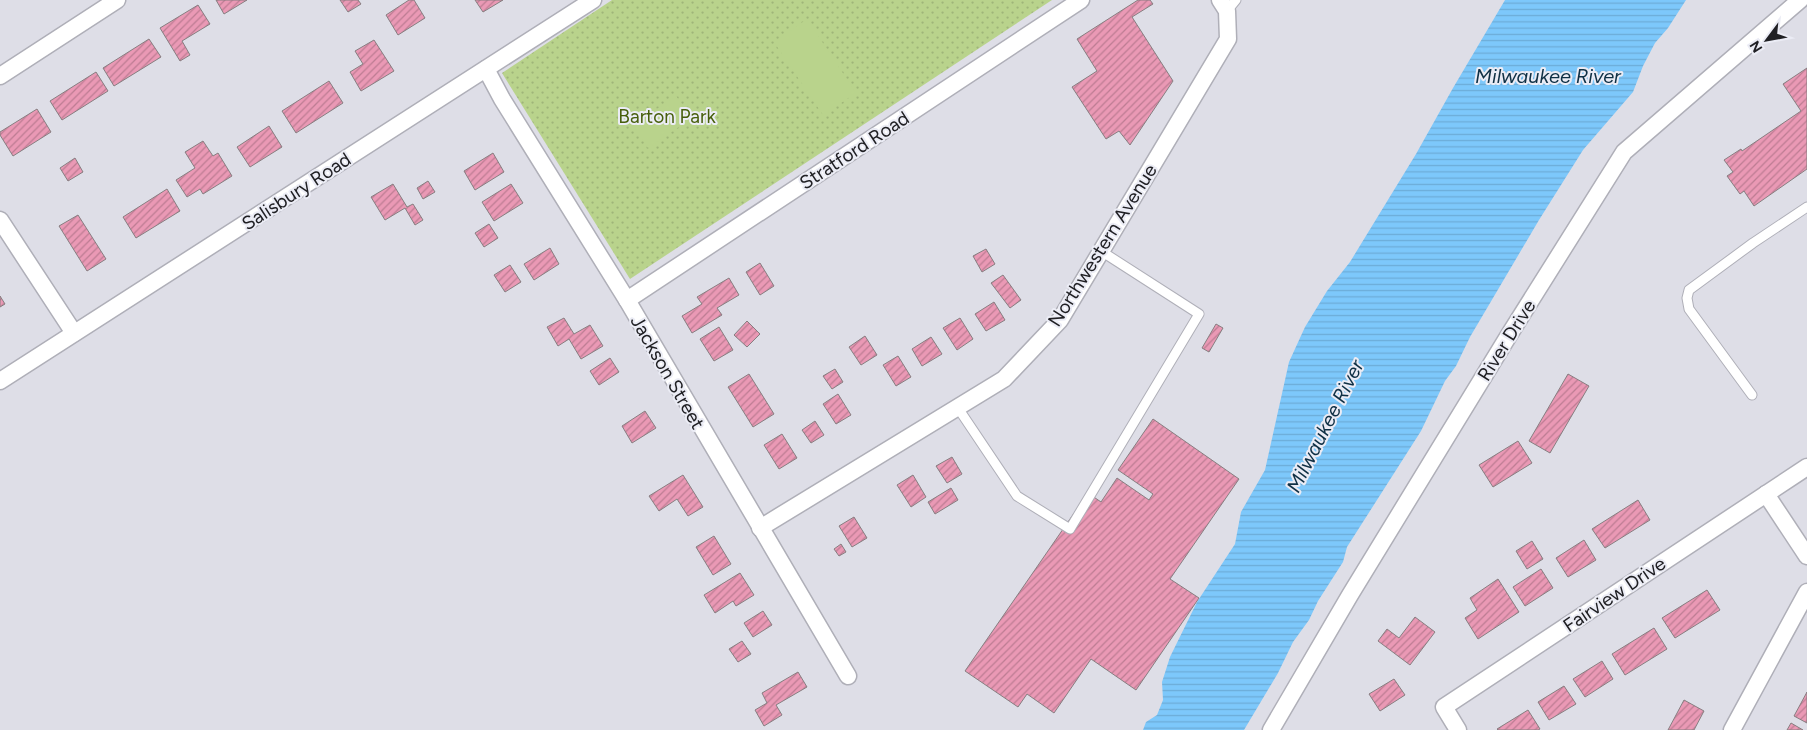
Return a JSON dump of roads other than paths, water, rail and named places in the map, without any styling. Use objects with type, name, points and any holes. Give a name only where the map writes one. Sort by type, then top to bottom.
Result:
[{"type":"street","points":[[0,76],[117,0]]},
{"type":"street","name":"Salisbury Road","points":[[0,381],[593,0]]},
{"type":"street","name":"Stratford Road","points":[[627,300],[1081,0]]},
{"type":"street","name":"River Drive","points":[[1272,730],[1350,594],[1498,351],[1624,152],[1800,0]]},
{"type":"street","name":"Northwestern Avenue","points":[[760,528],[1004,379],[1060,320],[1228,39],[1228,4]]},
{"type":"street","name":"Jackson Street","points":[[486,69],[502,99],[627,300],[848,676]]},
{"type":"street","points":[[0,220],[74,333]]},
{"type":"street","name":"Fairview Drive","points":[[1458,730],[1444,708],[1807,467]]},
{"type":"street","points":[[1766,494],[1807,556]]},
{"type":"street","points":[[1732,730],[1807,592]]},
{"type":"lane","points":[[1752,394],[1689,309],[1687,298],[1689,290],[1753,243],[1807,207]]},
{"type":"lane","points":[[958,408],[1017,496],[1070,529],[1199,314],[1101,250]]},
{"type":"water","name":"Milwaukee River","points":[[1505,0],[1686,0],[1668,28],[1655,43],[1643,66],[1633,92],[1583,150],[1539,220],[1470,337],[1456,366],[1445,381],[1421,431],[1347,547],[1343,562],[1318,601],[1309,620],[1293,642],[1278,673],[1244,730],[1143,730],[1146,722],[1157,715],[1163,700],[1162,682],[1170,657],[1197,602],[1235,544],[1241,512],[1265,470],[1289,362],[1305,327],[1327,291],[1350,262],[1416,154]]},
{"type":"park label","name":"Barton Park","points":[[667,116]]}]
